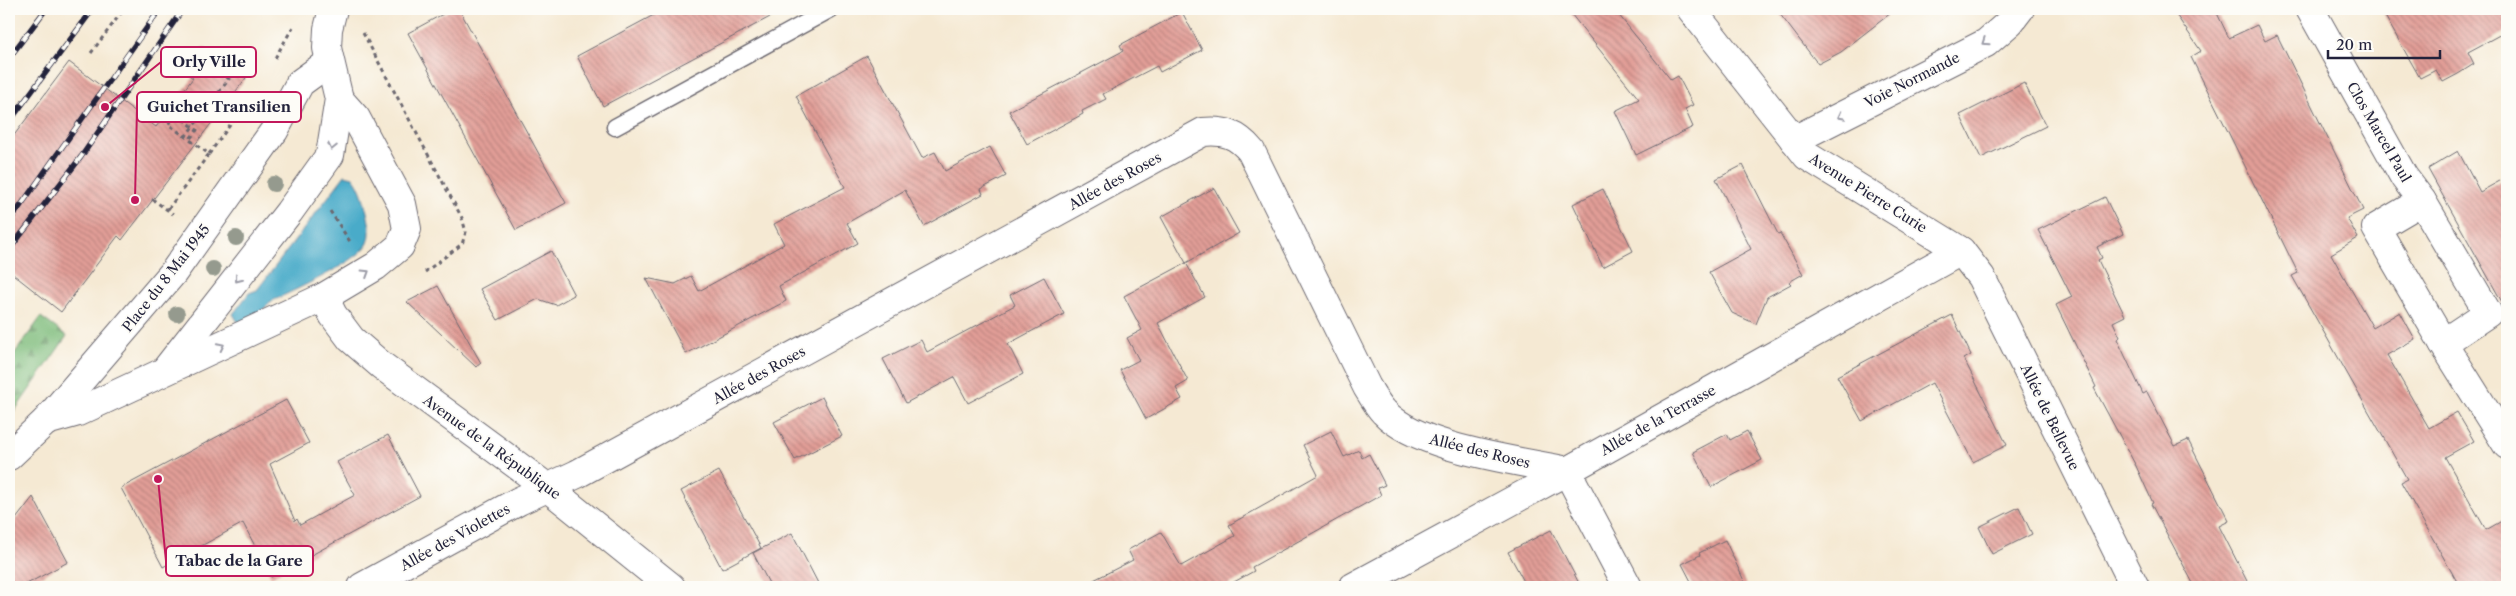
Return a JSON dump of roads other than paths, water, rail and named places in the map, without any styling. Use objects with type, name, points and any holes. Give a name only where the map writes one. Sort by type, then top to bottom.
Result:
[{"type":"street","points":[[162,375],[267,242],[330,156],[339,99],[327,48],[328,29],[333,9]]},
{"type":"street","name":"Avenue Pierre Curie","points":[[1691,9],[1807,156],[1961,250]]},
{"type":"street","name":"Voie Normande","points":[[1794,140],[1986,43],[2010,22],[2020,9]]},
{"type":"street","name":"Clos Marcel Paul","points":[[2310,9],[2404,177],[2422,201],[2488,313],[2443,343]]},
{"type":"street","name":"Place du 8 Mai 1945","points":[[9,456],[46,421],[173,273],[274,131],[300,82],[329,62]]},
{"type":"street","points":[[46,421],[78,412],[162,375],[324,297],[376,266],[400,246],[407,229],[402,204],[356,118],[339,99]]},
{"type":"street","name":"Allée des Roses","points":[[548,488],[578,474],[1203,132],[1219,131],[1242,140],[1251,151],[1366,386],[1384,412],[1408,430],[1438,443],[1567,471]]},
{"type":"street","points":[[2422,201],[2376,228],[2443,343],[2507,445]]},
{"type":"street","name":"Allée de la Terrasse","points":[[1353,587],[1567,471],[1961,250]]},
{"type":"street","name":"Allée de Bellevue","points":[[1961,250],[1981,277],[2135,587]]},
{"type":"street","name":"Avenue de la République","points":[[324,297],[333,315],[351,339],[381,365],[548,488],[671,587]]},
{"type":"street","points":[[1567,471],[1628,587]]},
{"type":"street","name":"Allée des Violettes","points":[[362,587],[548,488]]},
{"type":"lane","points":[[616,128],[831,9]]},
{"type":"water","points":[[345,175],[353,177],[362,194],[370,228],[368,243],[363,250],[339,267],[270,302],[263,310],[239,324],[233,314],[249,293],[257,290]]},
{"type":"railway","points":[[9,58],[46,9]]},
{"type":"railway","points":[[9,122],[93,9]]},
{"type":"railway","points":[[9,222],[160,9]]},
{"type":"railway","points":[[9,250],[81,157],[183,9]]},
{"type":"place","name":"Orly Ville","points":[[105,107]]},
{"type":"place","name":"Guichet Transilien","points":[[135,200]]},
{"type":"place","name":"Tabac de la Gare","points":[[158,479]]}]
